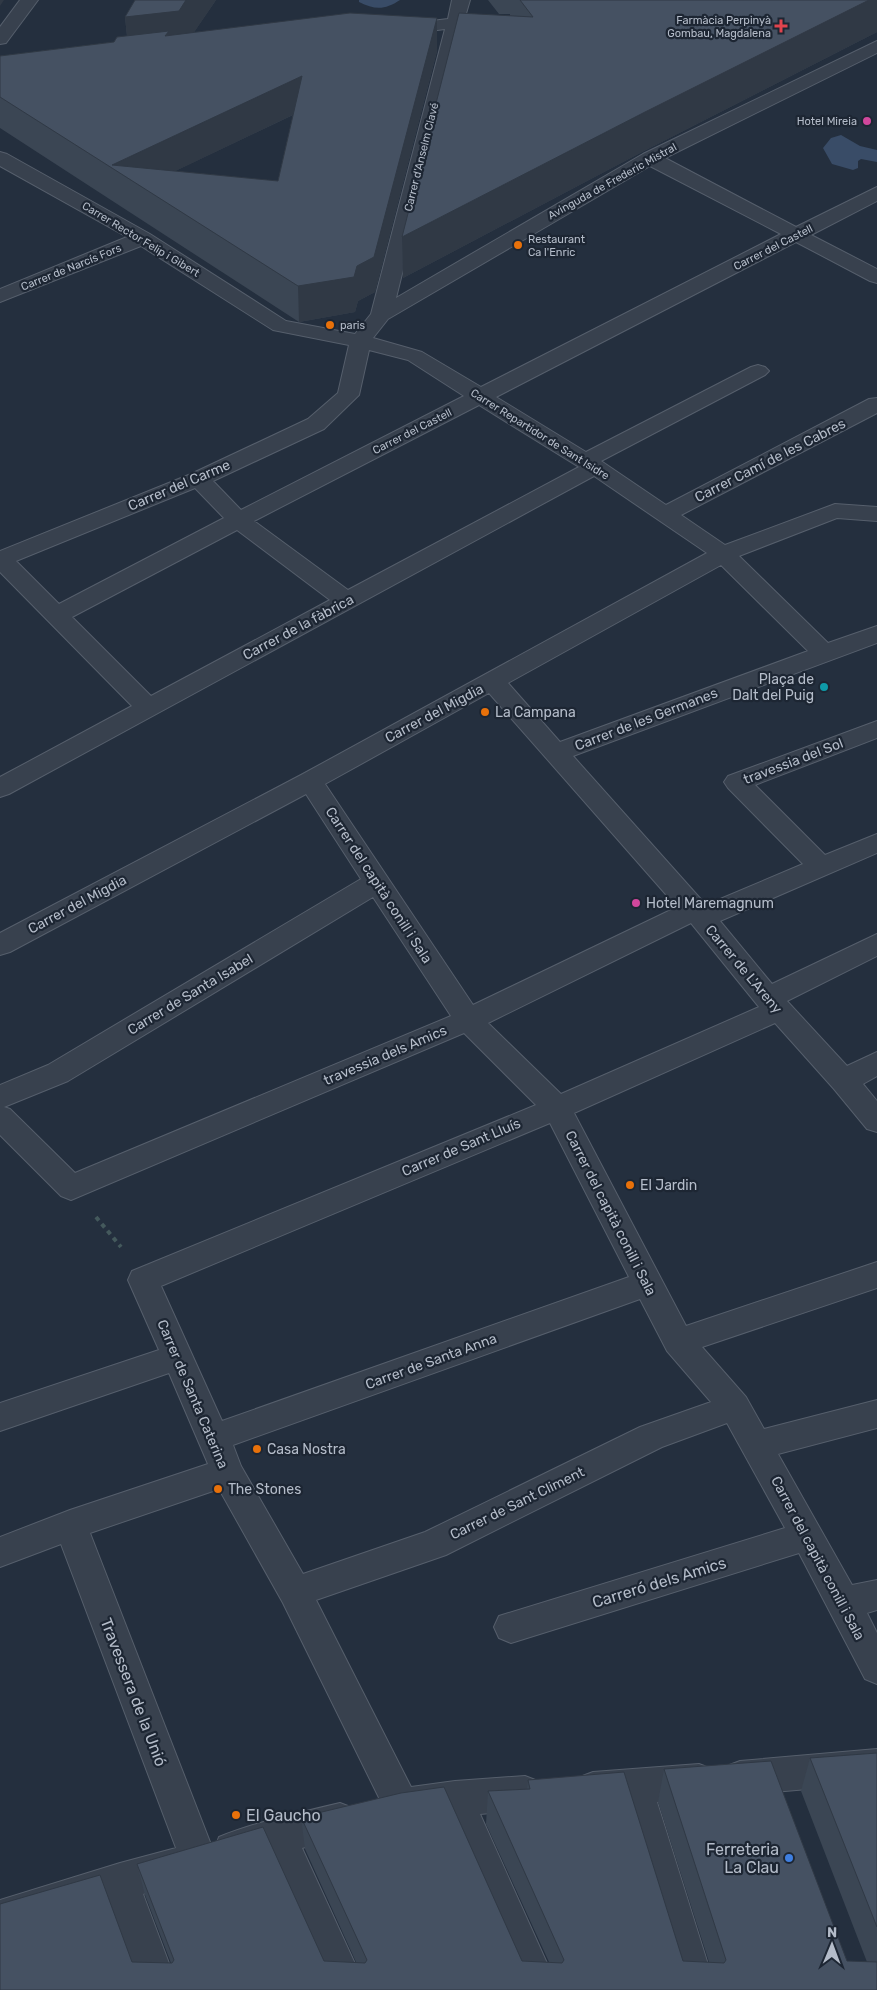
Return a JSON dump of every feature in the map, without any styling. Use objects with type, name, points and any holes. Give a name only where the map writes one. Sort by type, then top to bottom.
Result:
[{"type":"street","points":[[0,39],[29,0]]},
{"type":"street","name":"Carrer d'Anselm Clavé","points":[[381,315],[461,0]]},
{"type":"street","points":[[385,32],[454,23],[513,21]]},
{"type":"street","name":"Avinguda de Frederic Mistral","points":[[381,315],[650,158],[877,46]]},
{"type":"street","name":"Carrer Rector Felip i Gibert","points":[[0,158],[143,238],[280,326]]},
{"type":"street","points":[[650,158],[877,277]]},
{"type":"street","name":"Carrer del Castell","points":[[55,616],[238,520],[877,193]]},
{"type":"street","name":"Carrer de Narcís Fors","points":[[0,296],[143,238]]},
{"type":"street","points":[[360,341],[381,315]]},
{"type":"street","name":"Carrer Repartidor de Sant Isidre","points":[[280,326],[360,341],[414,356],[590,464],[723,554],[823,652]]},
{"type":"street","name":"Carrer del Carme","points":[[0,559],[198,479],[316,424],[348,395],[360,341]]},
{"type":"street","name":"Carrer de la fàbrica","points":[[0,788],[347,601],[758,371]]},
{"type":"street","name":"Carrer Camí de les Cabres","points":[[663,515],[877,404]]},
{"type":"street","points":[[198,479],[238,520],[347,601]]},
{"type":"street","name":"Carrer del Migdia","points":[[0,945],[493,682],[723,554],[835,511],[877,514]]},
{"type":"street","points":[[0,559],[148,708]]},
{"type":"street","name":"Carrer de les Germanes","points":[[556,753],[823,652],[877,634]]},
{"type":"street","name":"Carrer de L'Areny","points":[[493,682],[698,914],[773,1004],[844,1081],[877,1121]]},
{"type":"street","name":"travessia del Sol","points":[[822,867],[737,782],[877,729]]},
{"type":"street","name":"Carrer del capità conill i Sala","points":[[310,780],[468,1020],[556,1108],[678,1342],[735,1407],[844,1604],[877,1668]]},
{"type":"street","name":"travessia dels Amics","points":[[71,1188],[468,1020],[698,914],[822,867],[877,843]]},
{"type":"street","name":"Carrer de Santa Isabel","points":[[0,1097],[58,1073],[377,882]]},
{"type":"street","name":"Carrer de Sant Lluís","points":[[143,1280],[556,1108],[773,1004],[877,944]]},
{"type":"street","points":[[844,1081],[877,1064]]},
{"type":"street","points":[[0,1117],[71,1188]]},
{"type":"street","points":[[678,1342],[877,1275]]},
{"type":"street","name":"Carrer de Santa Caterina","points":[[143,1280],[214,1438],[227,1472],[295,1592],[402,1806]]},
{"type":"street","name":"Carrer de Santa Anna","points":[[214,1438],[647,1284]]},
{"type":"street","points":[[0,1416],[178,1357]]},
{"type":"street","name":"Carrer de Sant Climent","points":[[295,1592],[434,1544],[651,1437],[735,1407]]},
{"type":"street","points":[[757,1445],[877,1414]]},
{"type":"street","points":[[0,1552],[70,1525],[227,1472]]},
{"type":"street","name":"Travessera de la Unió","points":[[70,1525],[199,1860]]},
{"type":"street","name":"Carreró dels Amics","points":[[511,1627],[806,1536]]},
{"type":"street","points":[[844,1604],[877,1595]]},
{"type":"street","points":[[0,1918],[120,1881],[278,1836],[402,1806],[455,1798],[634,1786],[780,1788],[877,1766]]},
{"type":"street","points":[[634,1786],[696,1990]]},
{"type":"street","points":[[455,1798],[540,1990]]},
{"type":"street","points":[[278,1836],[348,1990]]},
{"type":"street","points":[[120,1881],[160,1990]]},
{"type":"path","points":[[71,1188],[114,1238],[143,1280]]},
{"type":"water","points":[[359,0],[400,0],[390,6],[375,8],[359,2]]},
{"type":"water","points":[[841,135],[860,146],[877,150],[877,162],[861,159],[858,161],[858,168],[853,170],[832,164],[823,148],[831,138]]},
{"type":"building","points":[[135,0],[186,0],[179,11],[125,17]]},
{"type":"building","points":[[520,0],[869,0],[402,237],[459,13],[533,17]]},
{"type":"building","points":[[350,13],[437,18],[374,257],[357,266],[354,277],[298,286],[0,97],[0,56],[114,42],[117,37],[169,31],[165,36]],"holes":[[[302,76],[278,181],[112,165]]]},
{"type":"building","points":[[877,1753],[877,1927],[810,1758]]},
{"type":"building","points":[[771,1761],[847,1961],[877,1962],[877,1990],[0,1990],[0,1904],[100,1875],[132,1962],[172,1963],[174,1960],[137,1864],[263,1827],[324,1961],[365,1963],[367,1960],[301,1817],[401,1793],[444,1787],[522,1961],[562,1963],[564,1960],[488,1791],[530,1789],[528,1780],[624,1772],[683,1961],[724,1963],[726,1960],[664,1769]]},
{"type":"place","name":"Farmàcia Perpinyà Gombau, Magdalena","points":[[781,26]]},
{"type":"place","name":"Hotel Mireia","points":[[867,121]]},
{"type":"place","name":"Restaurant Ca l'Enric","points":[[518,245]]},
{"type":"place","name":"paris","points":[[330,325]]},
{"type":"place","name":"Plaça de Dalt del Puig","points":[[824,687]]},
{"type":"place","name":"La Campana","points":[[485,712]]},
{"type":"place","name":"Hotel Maremagnum","points":[[636,903]]},
{"type":"place","name":"El Jardin","points":[[630,1185]]},
{"type":"place","name":"Casa Nostra","points":[[257,1449]]},
{"type":"place","name":"The Stones","points":[[218,1489]]},
{"type":"place","name":"El Gaucho","points":[[236,1815]]},
{"type":"place","name":"Ferreteria La Clau","points":[[789,1858]]}]
